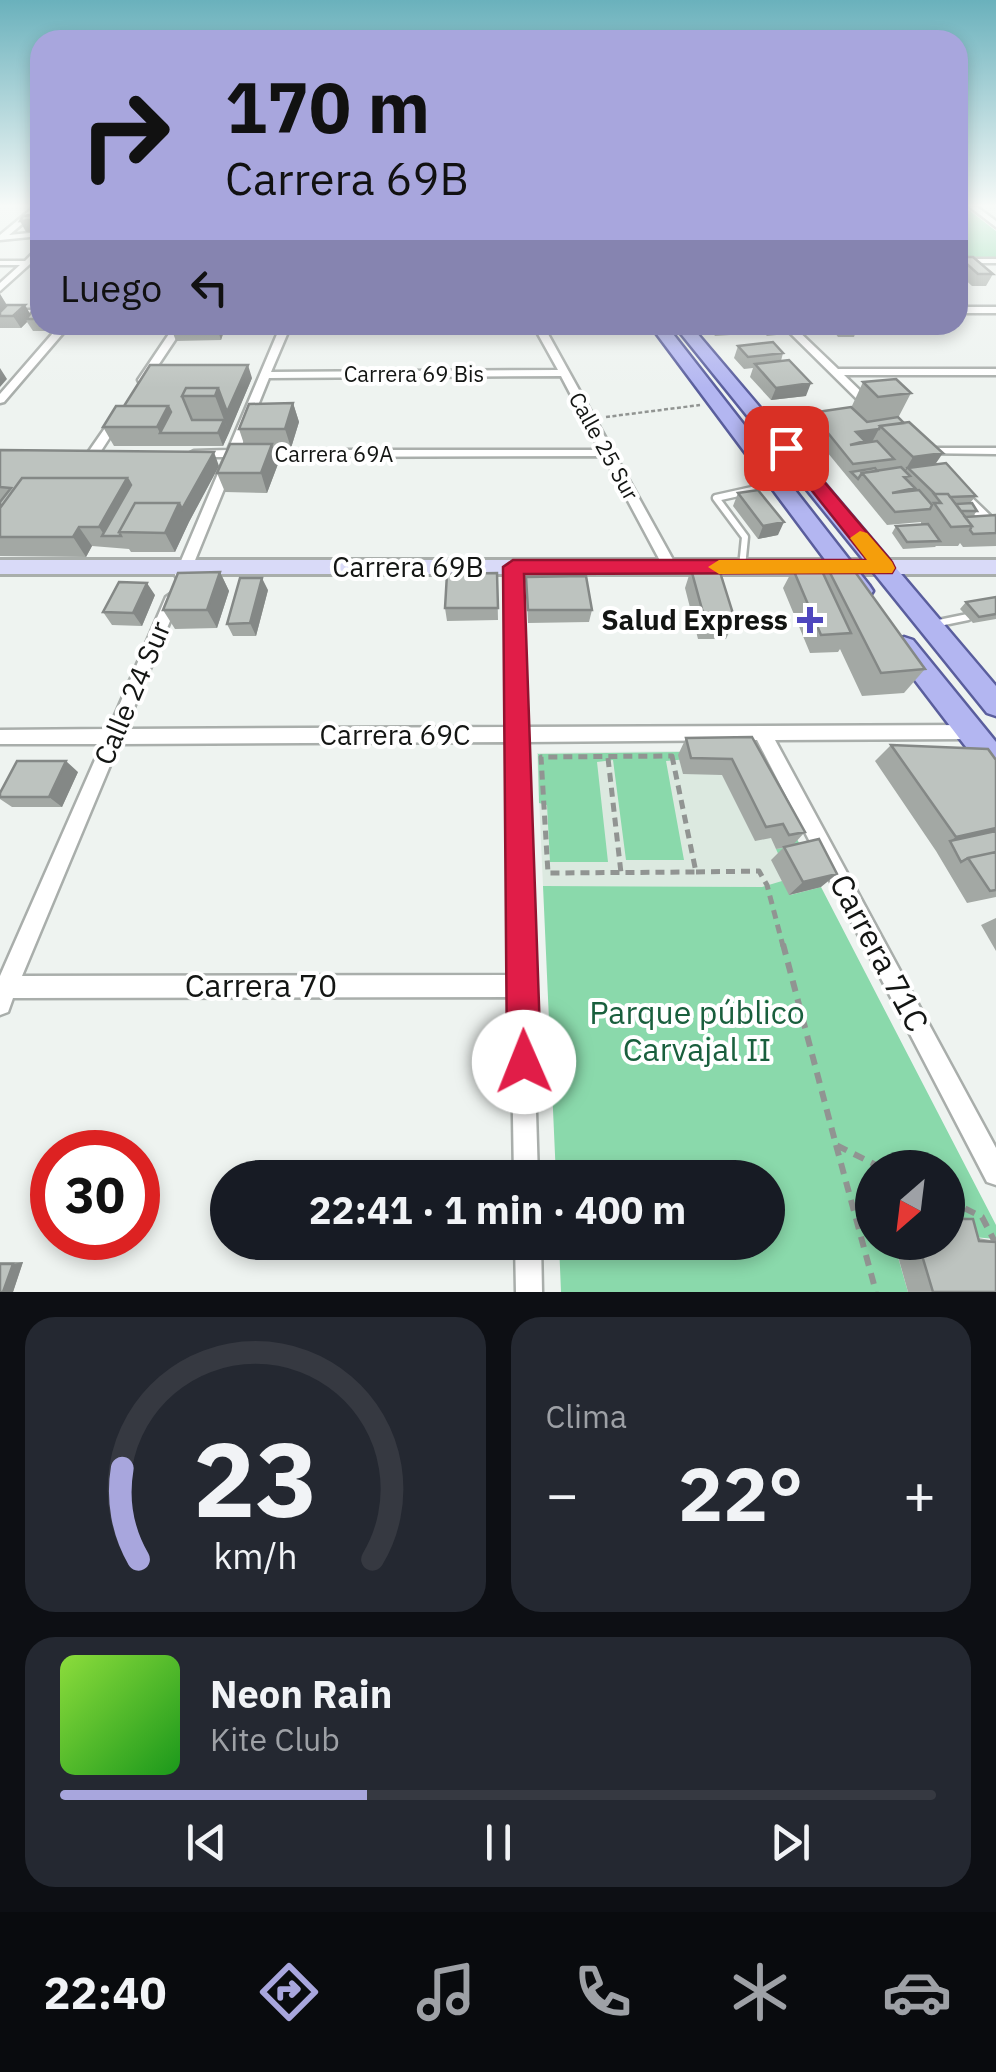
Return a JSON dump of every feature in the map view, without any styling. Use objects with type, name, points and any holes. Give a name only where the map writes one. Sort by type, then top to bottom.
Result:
[{"type":"main road","points":[[666,335],[996,764]]},
{"type":"main road","points":[[690,335],[996,706]]},
{"type":"street","points":[[0,288],[22,267]]},
{"type":"street","points":[[968,310],[996,310]]},
{"type":"street","points":[[0,313],[30,311]]},
{"type":"street","points":[[0,400],[56,335]]},
{"type":"street","points":[[136,390],[173,335]]},
{"type":"street","name":"Calle 24 Sur","points":[[2,993],[282,335]]},
{"type":"street","name":"Calle 25 Sur","points":[[544,335],[670,567]]},
{"type":"street","points":[[797,335],[878,414]]},
{"type":"street","points":[[836,372],[996,372]]},
{"type":"street","name":"Carrera 69 Bis","points":[[264,375],[565,373]]},
{"type":"street","points":[[93,454],[126,406]]},
{"type":"street","points":[[904,438],[930,464]]},
{"type":"street","points":[[916,450],[996,450]]},
{"type":"street","name":"Carrera 69A","points":[[173,454],[608,453]]},
{"type":"street","points":[[74,454],[113,454]]},
{"type":"street","points":[[956,490],[996,528]]},
{"type":"street","points":[[513,567],[526,1160]]},
{"type":"street","name":"Carrera 69B","points":[[0,568],[996,567]]},
{"type":"street","name":"Carrera 69C","points":[[0,737],[971,732]]},
{"type":"street","name":"Carrera 71C","points":[[762,733],[996,1173]]},
{"type":"street","name":"Carrera 70","points":[[2,993],[522,986]]},
{"type":"street","points":[[528,1260],[528,1292]]},
{"type":"lane","points":[[742,567],[749,536],[716,498],[752,490],[762,503]]},
{"type":"lane","points":[[930,626],[968,617]]},
{"type":"path","points":[[590,420],[705,404]]},
{"type":"path","points":[[782,425],[816,421]]},
{"type":"path","points":[[696,872],[672,756],[542,758],[548,873],[759,872],[767,886],[876,1292]]},
{"type":"path","points":[[608,757],[621,873]]},
{"type":"path","points":[[836,1145],[855,1154]]},
{"type":"path","points":[[965,1208],[982,1217],[996,1244]]},
{"type":"shaded area","points":[[749,750],[821,887],[789,895],[762,887],[543,886],[537,753]]},
{"type":"green space","points":[[749,751],[804,852],[780,858],[776,849],[790,847],[742,754],[666,761],[684,860],[626,860],[613,760],[597,762],[608,862],[550,862],[547,805],[539,803],[538,754]]},
{"type":"green space","name":"Parque público Carvajal II","points":[[782,881],[790,895],[821,887],[957,1150],[855,1150],[855,1260],[899,1260],[908,1292],[561,1292],[560,1260],[785,1260],[785,1160],[555,1160],[543,886],[762,887]]},
{"type":"green space","name":"Parque público Carvajal II","points":[[965,1165],[996,1225],[996,1239],[965,1236]]},
{"type":"building","points":[[971,267],[985,267],[993,274],[978,274]]},
{"type":"building","points":[[7,305],[25,305],[13,316],[0,316]]},
{"type":"building","points":[[773,342],[783,353],[748,357],[738,346]]},
{"type":"building","points":[[789,360],[811,383],[776,388],[755,364]]},
{"type":"building","points":[[150,365],[248,365],[227,412],[218,388],[186,388],[182,396],[192,420],[224,420],[218,433],[160,433],[171,412],[168,406],[124,406]]},
{"type":"building","points":[[896,379],[911,393],[878,397],[863,382]]},
{"type":"building","points":[[186,388],[218,388],[215,396],[182,396]]},
{"type":"building","points":[[293,403],[285,429],[239,429],[249,404]]},
{"type":"building","points":[[116,406],[168,406],[157,427],[103,427]]},
{"type":"building","points":[[851,407],[867,422],[898,417],[904,423],[856,432],[865,441],[850,445],[877,441],[894,459],[853,464],[824,428],[818,429],[804,414]]},
{"type":"building","points":[[909,422],[943,453],[913,457],[880,426]]},
{"type":"building","points":[[230,444],[272,444],[261,473],[217,473]]},
{"type":"building","points":[[0,450],[214,452],[182,509],[179,503],[135,503],[119,532],[121,536],[102,536],[131,485],[127,478],[22,478],[0,508],[11,488],[0,487]]},
{"type":"building","points":[[946,463],[976,496],[935,494],[908,468]]},
{"type":"building","points":[[901,467],[910,476],[904,477],[915,488],[892,493],[919,490],[932,505],[930,509],[895,512],[862,473]]},
{"type":"building","points":[[875,468],[877,471],[862,473],[858,479],[851,472]]},
{"type":"building","points":[[22,478],[127,478],[99,527],[79,527],[73,537],[0,537],[0,508]]},
{"type":"building","points":[[758,490],[784,522],[763,526],[738,493]]},
{"type":"building","points":[[934,494],[948,494],[972,526],[951,527],[934,503],[941,503]]},
{"type":"building","points":[[135,503],[179,503],[165,533],[119,532]]},
{"type":"building","points":[[972,503],[977,511],[961,511],[956,504]]},
{"type":"building","points":[[996,515],[996,533],[973,534],[965,517]]},
{"type":"building","points":[[928,524],[940,541],[907,542],[896,526]]},
{"type":"building","points":[[825,563],[853,569],[925,669],[881,673]]},
{"type":"building","points":[[691,569],[719,569],[735,620],[705,620]]},
{"type":"building","points":[[793,569],[821,569],[851,633],[821,635]]},
{"type":"building","points":[[220,572],[207,610],[163,610],[178,573]]},
{"type":"building","points":[[497,573],[498,608],[445,608],[447,574]]},
{"type":"building","points":[[586,576],[592,610],[528,610],[526,577]]},
{"type":"building","points":[[240,578],[262,578],[250,623],[227,624]]},
{"type":"building","points":[[119,582],[147,583],[133,613],[103,612]]},
{"type":"building","points":[[996,597],[996,614],[979,617],[966,602]]},
{"type":"building","points":[[752,737],[805,832],[789,835],[783,824],[766,827],[732,759],[691,758],[686,738]]},
{"type":"building","points":[[891,745],[988,749],[996,760],[996,828],[956,837]]},
{"type":"building","points":[[17,761],[66,761],[49,797],[0,797]]},
{"type":"building","points":[[996,831],[996,852],[961,862],[950,841]]},
{"type":"building","points":[[819,839],[837,874],[803,882],[784,847]]},
{"type":"building","points":[[996,852],[996,890],[990,891],[968,858]]},
{"type":"building","points":[[965,1219],[973,1219],[979,1241],[996,1242],[996,1292],[933,1292],[923,1260],[965,1260]]},
{"type":"building","points":[[0,1264],[13,1264],[3,1292],[0,1292]]},
{"type":"slow traffic","points":[[719,567],[884,568],[860,538]]},
{"type":"place","name":"Salud Express","points":[[810,620]]},
{"type":"route","points":[[524,1062],[513,567],[884,568],[786,448]]}]
